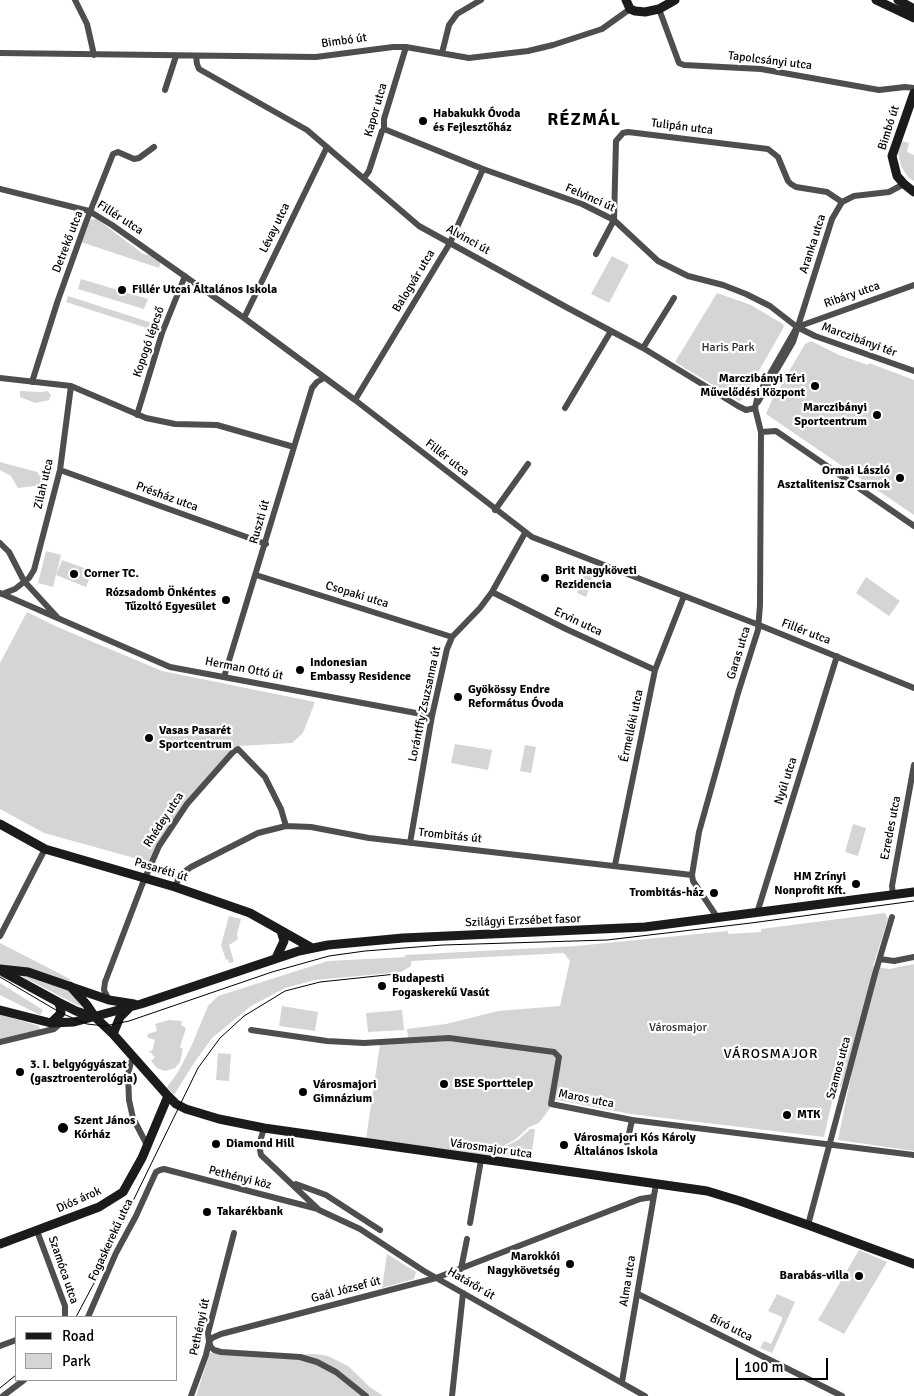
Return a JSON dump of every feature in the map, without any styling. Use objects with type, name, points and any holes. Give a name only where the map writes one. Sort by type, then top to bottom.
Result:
[{"type":"street","points":[[75,0],[87,24],[94,55]]},
{"type":"street","points":[[442,52],[449,25],[457,14],[481,0]]},
{"type":"street","name":"Bimbó út","points":[[0,53],[316,57],[406,47],[469,58],[553,45],[602,29],[628,4],[635,12],[645,12],[659,9],[675,0]]},
{"type":"street","points":[[876,0],[914,18]]},
{"type":"street","points":[[898,0],[914,8]]},
{"type":"street","name":"Tapolcsányi utca","points":[[659,9],[679,62],[684,65],[761,69],[879,90],[905,87],[914,88]]},
{"type":"street","name":"Kapor utca","points":[[364,178],[369,171],[384,129],[384,119],[406,47]]},
{"type":"street","points":[[165,90],[176,56]]},
{"type":"street","name":"Alvinci út","points":[[196,56],[196,64],[199,70],[307,130],[419,226],[566,308],[643,348],[738,406],[746,410],[755,408]]},
{"type":"street","name":"Bimbó út","points":[[914,93],[892,156],[895,172],[904,184],[914,192]]},
{"type":"street","name":"Felvinci út","points":[[384,129],[483,170],[582,204],[614,220],[658,262],[688,276],[723,285],[746,294],[770,306],[797,327]]},
{"type":"street","name":"Tulipán utca","points":[[596,254],[614,220],[616,141],[623,133],[628,132],[768,149],[778,157],[791,184],[796,187],[827,192],[842,202]]},
{"type":"street","name":"Detrekő utca","points":[[32,382],[58,300],[114,154],[118,152],[134,159],[154,146]]},
{"type":"street","name":"Lévay utca","points":[[244,318],[327,147]]},
{"type":"street","name":"Balogvár utca","points":[[356,400],[450,243],[483,170]]},
{"type":"street","points":[[842,202],[854,196],[889,192],[904,184]]},
{"type":"street","name":"Fillér utca","points":[[0,189],[91,211],[244,318],[356,400],[532,537],[838,656],[914,688]]},
{"type":"street","name":"Aranka utca","points":[[797,327],[804,311],[806,297],[816,272],[832,219],[842,202]]},
{"type":"street","name":"Kopogó lépcső","points":[[137,415],[162,334],[185,276]]},
{"type":"street","name":"Ribáry utca","points":[[797,327],[914,285]]},
{"type":"street","points":[[643,348],[674,298]]},
{"type":"street","points":[[797,327],[793,342],[755,408],[761,432],[766,430],[776,431],[914,526]]},
{"type":"street","name":"Marczibányi tér","points":[[797,327],[815,336],[914,371]]},
{"type":"street","points":[[565,408],[611,330]]},
{"type":"street","points":[[0,378],[71,386],[146,418],[175,424],[217,425],[294,447]]},
{"type":"street","name":"Ruszti út","points":[[224,677],[312,388],[324,378]]},
{"type":"street","name":"Zilah utca","points":[[24,581],[29,578],[34,570],[60,470],[71,386]]},
{"type":"street","name":"Garas utca","points":[[692,875],[699,832],[759,625],[761,432]]},
{"type":"street","points":[[495,510],[528,464]]},
{"type":"street","name":"Présház utca","points":[[60,470],[266,544]]},
{"type":"street","name":"Lorántffy Zsuzsanna út","points":[[410,843],[432,716],[447,650],[452,637],[480,608],[492,592],[525,533]]},
{"type":"street","name":"Herman Ottó út","points":[[0,543],[9,552],[24,581],[60,620]]},
{"type":"street","name":"Csopaki utca","points":[[256,575],[452,637]]},
{"type":"street","points":[[1,594],[15,589],[24,581]]},
{"type":"street","name":"Ervin utca","points":[[492,592],[655,670]]},
{"type":"street","name":"Herman Ottó út","points":[[1,594],[170,667],[432,716]]},
{"type":"street","name":"Érmelléki utca","points":[[615,865],[655,670],[684,596]]},
{"type":"street","name":"Nyúl utca","points":[[757,912],[838,656]]},
{"type":"street","name":"Rhédey utca","points":[[109,1000],[104,990],[105,982],[159,846],[187,804],[232,752],[238,749],[265,777],[279,803],[286,826]]},
{"type":"street","name":"Ezredes utca","points":[[893,895],[892,886],[914,765]]},
{"type":"street","name":"Pasaréti út","points":[[0,824],[45,849],[175,887],[250,913],[312,948]]},
{"type":"street","name":"Trombitás út","points":[[175,887],[180,875],[191,867],[258,833],[286,826],[410,843],[692,875]]},
{"type":"street","points":[[0,936],[45,849]]},
{"type":"street","points":[[692,875],[693,881],[717,917]]},
{"type":"street","name":"Szilágyi Erzsébet fasor","points":[[0,970],[76,1011],[94,1017],[141,1004],[276,958],[312,948],[403,938],[644,927],[914,892]]},
{"type":"street","name":"Szamos utca","points":[[808,1225],[892,918]]},
{"type":"street","points":[[276,958],[284,941],[281,931]]},
{"type":"street","points":[[880,959],[894,961],[914,957]]},
{"type":"street","name":"Szilágyi Erzsébet fasor","points":[[0,970],[28,972],[109,1000],[141,1004]]},
{"type":"street","points":[[0,1010],[56,1023],[74,1022],[94,1017],[87,1005],[70,986]]},
{"type":"street","points":[[0,1042],[54,1029],[60,1013],[58,1002]]},
{"type":"street","points":[[113,1034],[120,1017],[130,1007]]},
{"type":"street","name":"Városmajor utca","points":[[94,1017],[113,1034],[168,1096],[176,1104],[186,1109],[264,1128],[707,1191],[740,1201],[914,1264]]},
{"type":"street","name":"Maros utca","points":[[252,1030],[327,1041],[364,1043],[449,1038],[554,1052],[559,1057],[551,1104],[632,1120],[914,1155]]},
{"type":"street","points":[[135,1059],[131,1062],[128,1074],[129,1100],[133,1118],[148,1147]]},
{"type":"street","name":"Diós árok","points":[[0,1244],[99,1207],[123,1192],[137,1170],[148,1147],[168,1096]]},
{"type":"street","points":[[627,1143],[632,1120]]},
{"type":"street","name":"Határőr út","points":[[264,1128],[259,1151],[319,1210],[360,1229],[436,1278],[645,1396]]},
{"type":"street","points":[[470,1223],[481,1160]]},
{"type":"street","name":"Pethényi köz","points":[[156,1172],[164,1169],[319,1210]]},
{"type":"street","name":"Fogaskerekű utca","points":[[88,1316],[116,1253],[136,1216],[156,1172]]},
{"type":"street","name":"Határőr út","points":[[292,1182],[326,1195],[380,1230]]},
{"type":"street","name":"Alma utca","points":[[622,1382],[656,1184]]},
{"type":"street","name":"Gaál József út","points":[[209,1342],[220,1334],[436,1278],[640,1199],[653,1197]]},
{"type":"street","name":"Szamóca utca","points":[[37,1231],[65,1306],[65,1316]]},
{"type":"street","name":"Pethényi út","points":[[191,1396],[206,1355],[209,1342],[208,1333],[234,1233]]},
{"type":"street","points":[[461,1268],[467,1239]]},
{"type":"street","points":[[452,1396],[463,1293]]},
{"type":"street","name":"Bíró utca","points":[[638,1294],[842,1396]]},
{"type":"street","points":[[0,1346],[15,1340]]},
{"type":"street","points":[[209,1342],[214,1350],[221,1352],[300,1357],[317,1362],[336,1372],[366,1396]]},
{"type":"street","points":[[3,1396],[23,1381]]},
{"type":"green space","points":[[902,141],[909,143],[907,152],[914,155],[914,181],[908,177],[901,166],[898,153]]},
{"type":"green space","points":[[97,219],[143,254],[153,256],[161,261],[159,268],[81,242],[88,220]]},
{"type":"green space","points":[[612,256],[629,265],[609,303],[591,294]]},
{"type":"green space","points":[[81,279],[148,299],[144,309],[78,289]]},
{"type":"green space","name":"Haris Park","points":[[717,293],[751,305],[783,324],[784,327],[742,400],[739,401],[675,362]]},
{"type":"green space","points":[[68,296],[155,324],[153,330],[66,302]]},
{"type":"green space","points":[[811,341],[839,355],[868,365],[869,363],[914,380],[914,515],[766,414],[805,344]]},
{"type":"green space","points":[[20,391],[47,391],[51,395],[49,400],[35,403],[20,397]]},
{"type":"green space","points":[[0,462],[37,472],[40,476],[49,479],[43,485],[18,488],[11,476],[0,470]]},
{"type":"green space","name":"Corner TC.","points":[[46,551],[61,555],[53,587],[38,583]]},
{"type":"green space","name":"Corner TC.","points":[[62,560],[92,571],[86,587],[56,575]]},
{"type":"green space","points":[[587,567],[596,570],[586,597],[577,593],[579,582],[585,575]]},
{"type":"green space","points":[[866,577],[900,601],[889,616],[856,593]]},
{"type":"green space","name":"Vasas Pasarét Sportcentrum","points":[[27,612],[55,626],[162,671],[315,702],[303,733],[292,743],[238,746],[230,751],[185,803],[156,845],[149,862],[44,833],[0,809],[0,663]]},
{"type":"green space","points":[[455,744],[492,750],[488,770],[451,763]]},
{"type":"green space","points":[[525,745],[536,747],[531,773],[520,771]]},
{"type":"green space","points":[[853,824],[866,828],[858,856],[845,852]]},
{"type":"green space","name":"Városmajor","points":[[885,913],[888,919],[873,966],[889,969],[914,964],[914,1151],[838,1140],[851,1076],[845,1075],[841,1087],[835,1088],[824,1137],[631,1114],[552,1099],[550,1108],[539,1123],[529,1127],[516,1139],[496,1150],[496,1156],[366,1139],[380,1044],[408,1038],[407,1029],[446,1024],[498,1011],[560,1006],[570,961],[564,953],[411,961],[411,966],[401,972],[315,980],[285,988],[251,1006],[212,1038],[174,1095],[167,1087],[178,1072],[191,1047],[208,1006],[218,996],[328,961],[576,946],[728,931],[728,934],[761,932],[761,929]]},
{"type":"green space","points":[[229,916],[241,919],[237,934],[238,939],[229,945],[234,962],[229,963],[228,959],[226,960],[221,945]]},
{"type":"green space","points":[[0,943],[70,979],[66,987],[83,1008],[0,965]]},
{"type":"green space","points":[[0,983],[43,1010],[40,1015],[0,995]]},
{"type":"green space","points":[[282,1006],[318,1012],[315,1031],[279,1026]]},
{"type":"green space","points":[[402,1010],[404,1030],[368,1032],[366,1013]]},
{"type":"green space","points":[[0,1014],[39,1026],[40,1030],[0,1040]]},
{"type":"green space","points":[[169,1020],[182,1021],[181,1025],[186,1028],[180,1047],[183,1049],[180,1062],[175,1068],[165,1071],[157,1068],[151,1061],[155,1057],[148,1050],[152,1051],[155,1040],[147,1037],[148,1034],[157,1031],[155,1024]]},
{"type":"green space","points":[[218,1053],[231,1054],[229,1081],[216,1080]]},
{"type":"green space","points":[[530,1129],[535,1129],[531,1158],[498,1155],[498,1150],[518,1140]]},
{"type":"green space","points":[[859,1250],[887,1262],[844,1334],[818,1320]]},
{"type":"green space","points":[[387,1254],[416,1272],[414,1279],[382,1288]]},
{"type":"green space","points":[[777,1294],[795,1302],[772,1353],[760,1348],[764,1341],[771,1344],[782,1320],[782,1317],[768,1311]]},
{"type":"green space","points":[[210,1353],[250,1356],[316,1354],[328,1356],[348,1366],[370,1387],[383,1396],[196,1396]]},
{"type":"tram line","points":[[0,977],[61,1013],[87,1024],[105,1026],[129,1021],[272,972],[329,956],[365,951],[443,945],[607,940],[914,901]]},
{"type":"tram line","points":[[77,1316],[101,1270],[198,1068],[220,1038],[244,1016],[285,991],[320,982],[396,974]]},
{"type":"tram line","points":[[0,1388],[15,1376]]},
{"type":"place","name":"Habakukk Óvoda és Fejlesztőház","points":[[423,121]]},
{"type":"place","name":"Fillér Utcai Általános Iskola","points":[[122,290]]},
{"type":"place","name":"Marczibányi Téri Művelődési Központ","points":[[815,386]]},
{"type":"place","name":"Marczibányi Sportcentrum","points":[[877,415]]},
{"type":"place","name":"Ormai László Asztalitenisz Csarnok","points":[[900,478]]},
{"type":"place","name":"Corner TC.","points":[[74,574]]},
{"type":"place","name":"Brit Nagyköveti Rezidencia","points":[[545,578]]},
{"type":"place","name":"Rózsadomb Önkéntes Tűzoltó Egyesület","points":[[226,600]]},
{"type":"place","name":"Indonesian Embassy Residence","points":[[300,670]]},
{"type":"place","name":"Gyökössy Endre Református Óvoda","points":[[458,697]]},
{"type":"place","name":"Vasas Pasarét Sportcentrum","points":[[149,738]]},
{"type":"place","name":"HM Zrínyi Nonprofit Kft.","points":[[856,884]]},
{"type":"place","name":"Trombitás-ház","points":[[714,893]]},
{"type":"place","name":"Budapesti Fogaskerekű Vasút","points":[[382,986]]},
{"type":"place","name":"3. I. belgyógyászat (gasztroenterológia)","points":[[20,1072]]},
{"type":"place","name":"BSE Sporttelep","points":[[444,1084]]},
{"type":"place","name":"Városmajori Gimnázium","points":[[303,1092]]},
{"type":"place","name":"MTK","points":[[787,1115]]},
{"type":"place","name":"Szent János Kórház","points":[[63,1128]]},
{"type":"place","name":"Diamond Hill","points":[[216,1144]]},
{"type":"place","name":"Városmajori Kós Károly Általános Iskola","points":[[564,1145]]},
{"type":"place","name":"Takarékbank","points":[[207,1212]]},
{"type":"place","name":"Marokkói Nagykövetség","points":[[570,1264]]},
{"type":"place","name":"Barabás-villa","points":[[859,1276]]},
{"type":"district","name":"RÉZMÁL","points":[[584,120]]},
{"type":"district","name":"VÁROSMAJOR","points":[[771,1054]]}]
